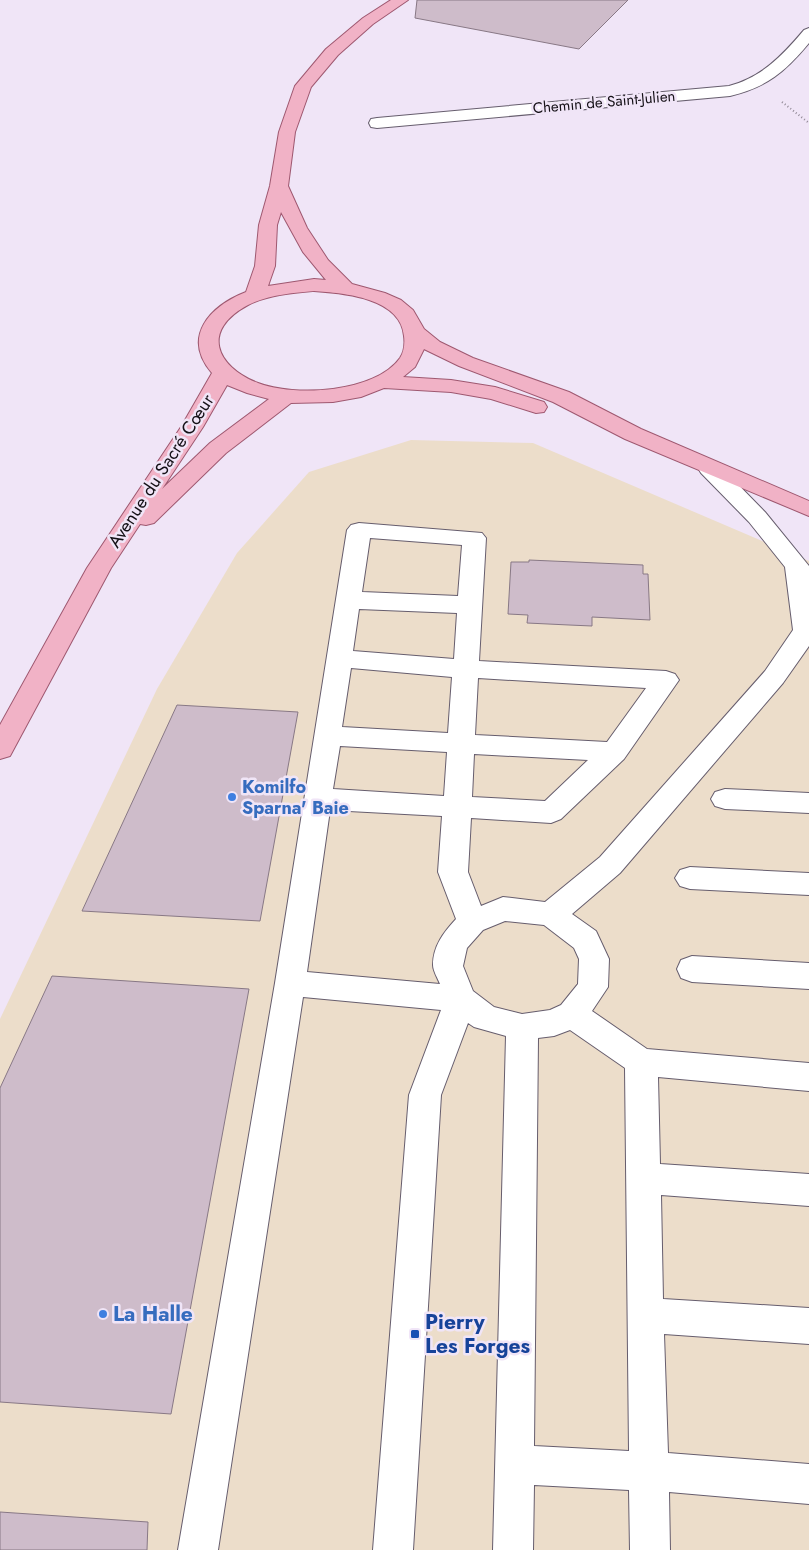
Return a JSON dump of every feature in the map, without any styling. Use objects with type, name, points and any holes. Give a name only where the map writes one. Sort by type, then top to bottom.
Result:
[{"type":"main road","points":[[255,295],[265,266],[268,225],[279,186],[286,132],[303,86],[332,52],[368,21],[401,0]]},
{"type":"main road","points":[[279,186],[293,220],[310,251],[344,287]]},
{"type":"main road","points":[[314,285],[344,287],[375,295],[393,304],[411,320],[416,333],[414,353],[404,366],[382,382],[355,392],[318,398],[271,394],[240,384],[223,374],[209,355],[207,340],[216,321],[229,308],[255,295],[279,288],[314,285]]},
{"type":"main road","points":[[416,333],[433,346],[466,362],[561,397],[633,434],[809,509]]},
{"type":"main road","name":"Avenue du Sacré Cœur","points":[[0,749],[99,568],[192,427],[223,374]]},
{"type":"main road","points":[[382,382],[451,386],[495,394],[633,434]]},
{"type":"main road","name":"Avenue du Sacré Cœur","points":[[99,568],[161,502],[218,448],[288,395]]},
{"type":"street","name":"Chemin de Saint-Julien","points":[[377,123],[730,91],[760,81],[783,64],[809,33]]},
{"type":"street","points":[[709,468],[757,517],[797,566],[809,660]]},
{"type":"street","points":[[198,1550],[290,983],[359,530],[474,538],[453,872],[472,922]]},
{"type":"street","points":[[348,600],[470,605]]},
{"type":"street","points":[[551,914],[610,865],[774,677],[806,631]]},
{"type":"street","points":[[318,799],[551,812],[614,752],[666,680],[466,669],[340,658]]},
{"type":"street","points":[[328,736],[614,752]]},
{"type":"street","points":[[725,799],[809,803]]},
{"type":"street","points":[[690,878],[809,884]]},
{"type":"street","points":[[503,909],[551,914],[585,940],[594,959],[593,987],[572,1014],[554,1023],[522,1028],[485,1018],[461,999],[448,966],[453,943],[472,922],[503,909]]},
{"type":"street","points":[[692,969],[809,976]]},
{"type":"street","points":[[290,983],[461,999]]},
{"type":"street","points":[[393,1550],[425,1095],[461,999]]},
{"type":"street","points":[[572,1014],[641,1062],[809,1077]]},
{"type":"street","points":[[512,1550],[522,1028]]},
{"type":"street","points":[[641,1062],[650,1550]]},
{"type":"street","points":[[643,1178],[809,1190]]},
{"type":"street","points":[[645,1315],[809,1326]]},
{"type":"street","points":[[515,1465],[648,1471],[809,1484]]},
{"type":"shaded area","points":[[411,440],[533,443],[809,561],[809,1550],[0,1550],[0,1019],[157,689],[237,553],[309,472]]},
{"type":"building","points":[[417,0],[628,0],[579,49],[415,18]]},
{"type":"building","points":[[529,560],[643,565],[643,574],[648,574],[650,620],[592,617],[592,626],[527,623],[528,615],[508,614],[511,562],[529,562]]},
{"type":"building","points":[[177,705],[298,712],[260,921],[82,911]]},
{"type":"building","points":[[52,976],[249,989],[171,1414],[0,1402],[0,1088]]},
{"type":"building","points":[[0,1512],[148,1522],[147,1550],[0,1550]]},
{"type":"place","name":"Komilfo Sparna' Baie","points":[[232,797]]},
{"type":"place","name":"La Halle","points":[[103,1314]]},
{"type":"place","name":"Pierry Les Forges","points":[[415,1334]]}]
